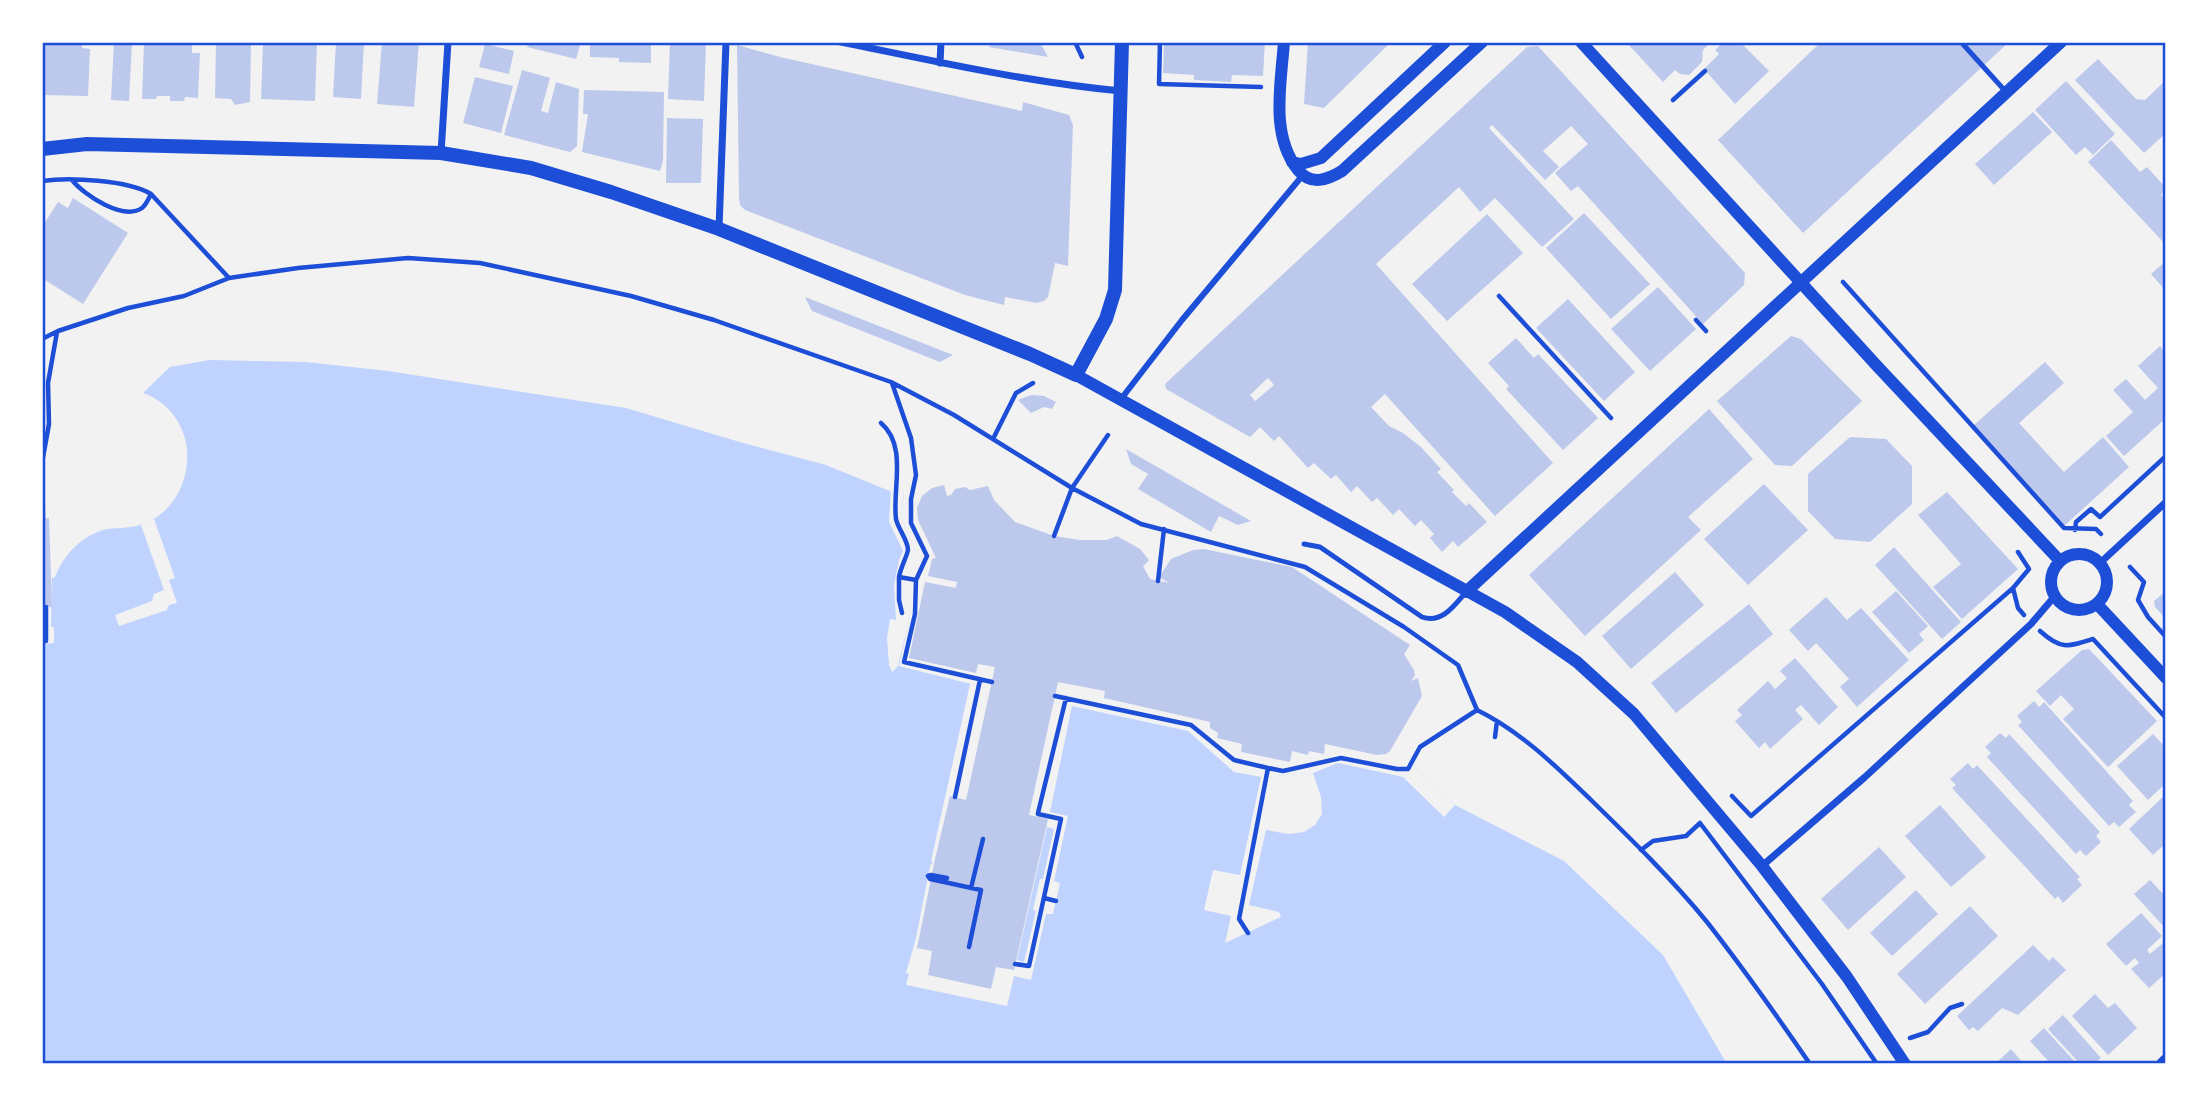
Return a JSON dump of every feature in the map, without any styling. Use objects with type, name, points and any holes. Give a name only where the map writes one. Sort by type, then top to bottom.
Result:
[{"type":"main road","points":[[42,149],[87,144],[441,153],[531,168],[719,229],[1043,359],[1076,375],[1105,319],[1115,290],[1122,42]]},
{"type":"street","points":[[441,153],[448,42]]},
{"type":"street","points":[[719,229],[726,42]]},
{"type":"street","points":[[841,42],[940,63],[1081,87],[1121,90]]},
{"type":"street","points":[[940,63],[941,42]]},
{"type":"street","points":[[1284,42],[1279,110],[1286,150],[1303,175],[1317,181],[1342,171],[1482,42]]},
{"type":"street","points":[[1292,162],[1301,164],[1321,158],[1445,42]]},
{"type":"street","points":[[1581,42],[2060,561]]},
{"type":"street","points":[[1466,592],[2061,42]]},
{"type":"street","points":[[1120,401],[1182,320],[1303,175]]},
{"type":"street","points":[[1076,375],[1466,592],[1541,635],[1577,662],[1633,714],[1762,866],[1847,977],[1905,1064]]},
{"type":"street","points":[[2100,563],[2166,502]]},
{"type":"street","points":[[2074,554],[2081,554],[2091,556],[2100,563],[2106,571],[2108,586],[2103,598],[2086,610],[2066,608],[2054,597],[2051,587],[2051,577],[2060,561],[2074,554]]},
{"type":"street","points":[[1762,866],[1865,777],[2031,624],[2054,597]]},
{"type":"street","points":[[2097,604],[2166,678]]},
{"type":"street","points":[[2162,1064],[2166,1060]]},
{"type":"lane","points":[[1961,42],[2007,93]]},
{"type":"lane","points":[[1304,544],[1320,547],[1430,620],[1440,618],[1466,592]]},
{"type":"path","points":[[1076,42],[1082,57]]},
{"type":"path","points":[[1160,42],[1159,84],[1261,87]]},
{"type":"path","points":[[1673,100],[1705,71]]},
{"type":"path","points":[[72,180],[80,190],[105,206],[133,212],[143,207],[151,194]]},
{"type":"path","points":[[42,181],[117,183],[141,188],[151,194],[229,278]]},
{"type":"path","points":[[42,339],[58,331],[128,308],[184,296],[229,278],[298,268],[408,258],[480,263],[631,296],[714,320],[891,382],[954,415],[1072,488],[1140,523],[1305,567],[1404,627],[1458,665],[1477,710],[1497,720],[1567,777],[1641,850],[1705,920],[1775,1012],[1810,1064]]},
{"type":"path","points":[[1843,282],[2064,528],[2096,529],[2101,534]]},
{"type":"path","points":[[1499,296],[1611,418]]},
{"type":"path","points":[[1696,320],[1706,331]]},
{"type":"path","points":[[43,519],[42,463],[49,424],[48,383],[58,331]]},
{"type":"path","points":[[891,382],[911,438],[916,475],[911,499],[911,523],[927,556],[916,580],[915,614],[904,662],[992,682]]},
{"type":"path","points":[[993,439],[1016,393],[1033,383]]},
{"type":"path","points":[[881,423],[889,430],[894,445],[898,469],[896,519],[908,550],[899,577],[902,613]]},
{"type":"path","points":[[1054,536],[1072,488],[1108,435]]},
{"type":"path","points":[[2075,530],[2076,522],[2091,509],[2100,517],[2166,456]]},
{"type":"path","points":[[1158,580],[1164,530]]},
{"type":"path","points":[[1732,796],[1751,816],[2013,588],[2029,569],[2018,552]]},
{"type":"path","points":[[2130,567],[2144,582],[2138,600],[2148,617],[2166,637]]},
{"type":"path","points":[[899,577],[916,580]]},
{"type":"path","points":[[2013,588],[2018,608],[2031,624],[2054,644],[2069,646],[2093,639],[2166,718]]},
{"type":"path","points":[[42,641],[46,641],[47,607]]},
{"type":"path","points":[[955,797],[980,680]]},
{"type":"path","points":[[1055,696],[1191,725],[1234,760],[1283,771],[1340,758],[1408,769],[1420,747],[1477,710]]},
{"type":"path","points":[[1015,964],[1029,967],[1061,819],[1038,815],[1066,698]]},
{"type":"path","points":[[1495,737],[1497,720]]},
{"type":"path","points":[[1248,933],[1239,919],[1268,768]]},
{"type":"path","points":[[1641,850],[1653,841],[1686,836],[1700,823],[1806,962],[1877,1064]]},
{"type":"path","points":[[971,888],[983,839]]},
{"type":"path","points":[[947,878],[931,874],[928,876],[930,879],[981,890],[969,947]]},
{"type":"path","points":[[1044,898],[1056,901]]},
{"type":"path","points":[[1910,1038],[1927,1032],[1950,1009],[1962,1004]]},
{"type":"water","points":[[209,360],[306,362],[388,371],[626,408],[826,465],[892,492],[904,494],[901,517],[915,550],[908,561],[904,578],[903,591],[910,616],[899,666],[1188,731],[1234,772],[1261,777],[1313,773],[1338,763],[1403,777],[1414,766],[1455,805],[1564,861],[1663,955],[1727,1064],[42,1064],[42,644],[54,643],[54,627],[51,627],[52,578],[68,554],[87,537],[103,530],[131,527],[153,520],[172,502],[179,491],[187,465],[185,439],[170,411],[158,400],[143,393],[170,367]]},
{"type":"pier","points":[[891,488],[904,491],[901,517],[915,550],[908,561],[903,591],[910,616],[898,666],[892,672],[887,638],[890,619],[896,620],[894,585],[903,551],[889,522]]},
{"type":"pier","points":[[154,519],[175,578],[169,580],[177,603],[169,605],[167,610],[119,626],[115,615],[152,601],[154,594],[164,590],[141,525]]},
{"type":"pier","points":[[970,684],[1072,706],[1050,812],[1068,816],[1054,881],[1060,883],[1053,914],[1046,914],[1031,980],[1014,976],[1007,1006],[906,985],[909,974],[906,973],[933,862],[931,861]],"holes":[[[1047,827],[1054,829],[1033,910],[1036,911],[1024,962],[1017,960]]]},
{"type":"pier","points":[[1414,766],[1455,805],[1444,817],[1403,777]]},
{"type":"pier","points":[[1313,773],[1321,797],[1322,814],[1315,825],[1304,832],[1288,834],[1266,830],[1249,905],[1279,912],[1281,917],[1225,943],[1231,916],[1204,910],[1213,870],[1240,875],[1261,777]]},
{"type":"building","points":[[58,42],[82,42],[82,48],[90,49],[88,96],[44,95],[45,44],[58,45]]},
{"type":"building","points":[[114,42],[132,42],[129,101],[111,100]]},
{"type":"building","points":[[144,42],[192,42],[192,53],[200,53],[198,98],[185,97],[184,101],[170,101],[170,96],[142,99]]},
{"type":"building","points":[[216,42],[251,42],[250,102],[235,105],[231,99],[215,98]]},
{"type":"building","points":[[263,42],[317,42],[315,101],[261,99]]},
{"type":"building","points":[[336,42],[364,42],[361,99],[333,97]]},
{"type":"building","points":[[382,42],[419,42],[414,107],[377,104]]},
{"type":"building","points":[[529,42],[581,42],[576,59],[527,47]]},
{"type":"building","points":[[590,42],[651,42],[651,63],[619,62],[619,58],[590,57]]},
{"type":"building","points":[[670,42],[706,42],[704,101],[668,99]]},
{"type":"building","points":[[995,42],[1041,44],[1048,57],[989,47]]},
{"type":"building","points":[[1164,42],[1265,42],[1263,76],[1232,75],[1231,82],[1194,80],[1194,75],[1163,73]]},
{"type":"building","points":[[1308,42],[1391,42],[1324,108],[1304,104]]},
{"type":"building","points":[[1633,42],[1711,42],[1703,50],[1702,62],[1689,75],[1675,70],[1663,82],[1629,45]]},
{"type":"building","points":[[1724,42],[1740,42],[1769,71],[1735,104],[1704,69],[1719,54],[1715,50]]},
{"type":"building","points":[[1821,42],[2009,42],[1803,233],[1718,140]]},
{"type":"building","points":[[485,44],[514,51],[509,74],[479,67]]},
{"type":"building","points":[[737,45],[1022,111],[1023,102],[1069,115],[1073,125],[1068,266],[1055,263],[1048,297],[1037,303],[1005,297],[1004,305],[965,295],[745,210],[740,205],[739,197]]},
{"type":"building","points":[[1538,46],[1745,273],[1744,285],[1703,324],[1578,186],[1571,191],[1555,173],[1588,144],[1571,126],[1543,151],[1559,167],[1545,180],[1492,125],[1489,128],[1574,219],[1542,247],[1495,198],[1480,212],[1459,187],[1376,264],[1553,463],[1495,516],[1385,394],[1371,407],[1389,426],[1421,447],[1441,469],[1437,472],[1454,490],[1452,492],[1466,506],[1469,503],[1487,522],[1458,547],[1453,541],[1442,552],[1430,538],[1434,534],[1421,520],[1415,526],[1399,509],[1393,515],[1377,498],[1372,502],[1357,486],[1351,492],[1336,475],[1331,479],[1314,463],[1308,468],[1279,436],[1274,441],[1260,427],[1250,437],[1166,389],[1165,384],[1527,47]],"holes":[[[1268,378],[1274,385],[1255,401],[1250,395]]]},
{"type":"building","points":[[2098,59],[2136,99],[2145,100],[2166,80],[2166,126],[2163,129],[2166,133],[2144,153],[2075,80]]},
{"type":"building","points":[[522,70],[550,78],[541,111],[548,113],[556,82],[579,89],[577,146],[570,152],[504,135]]},
{"type":"building","points":[[475,77],[513,86],[501,133],[463,123]]},
{"type":"building","points":[[2066,81],[2115,134],[2093,155],[2085,147],[2076,155],[2035,110]]},
{"type":"building","points":[[584,90],[664,92],[663,161],[660,171],[582,152],[588,114],[583,114]]},
{"type":"building","points":[[2033,112],[2052,132],[1994,185],[1975,164]]},
{"type":"building","points":[[667,118],[703,119],[701,183],[666,183]]},
{"type":"building","points":[[2111,140],[2140,172],[2147,167],[2166,188],[2161,195],[2166,200],[2166,245],[2088,162]]},
{"type":"building","points":[[73,198],[128,233],[83,304],[42,278],[42,227],[58,202],[68,208]]},
{"type":"building","points":[[1584,213],[1650,284],[1611,319],[1546,248]]},
{"type":"building","points":[[1487,214],[1523,253],[1447,321],[1412,284]]},
{"type":"building","points":[[2166,261],[2166,291],[2151,274]]},
{"type":"building","points":[[1658,287],[1696,329],[1650,371],[1611,329]]},
{"type":"building","points":[[805,297],[953,355],[940,362],[812,311]]},
{"type":"building","points":[[1568,299],[1635,372],[1604,401],[1536,328]]},
{"type":"building","points":[[1791,336],[1801,339],[1862,401],[1792,466],[1775,465],[1717,401]]},
{"type":"building","points":[[1516,338],[1534,358],[1538,354],[1598,418],[1563,450],[1506,389],[1509,386],[1488,363]]},
{"type":"building","points":[[2160,346],[2166,353],[2166,418],[2124,456],[2106,436],[2133,412],[2113,390],[2126,379],[2145,400],[2158,388],[2138,366]]},
{"type":"building","points":[[2045,362],[2064,383],[2019,423],[2064,472],[2103,437],[2129,467],[2064,526],[1974,425]]},
{"type":"building","points":[[1031,395],[1044,396],[1056,402],[1052,409],[1044,407],[1031,413],[1018,400]]},
{"type":"building","points":[[1709,409],[1753,459],[1688,517],[1701,530],[1585,636],[1529,575]]},
{"type":"building","points":[[1850,437],[1886,439],[1912,466],[1912,504],[1870,542],[1835,539],[1808,511],[1808,474]]},
{"type":"building","points":[[1126,449],[1251,521],[1238,525],[1219,516],[1211,532],[1138,489],[1148,474],[1131,464]]},
{"type":"building","points":[[1764,484],[1808,530],[1748,585],[1704,539]]},
{"type":"building","points":[[944,485],[947,496],[955,489],[965,487],[970,490],[988,486],[994,500],[1015,522],[1054,536],[1107,540],[1117,536],[1140,549],[1149,560],[1143,566],[1150,579],[1169,583],[1159,577],[1171,559],[1193,550],[1204,549],[1292,567],[1410,645],[1404,654],[1414,670],[1415,675],[1411,681],[1418,678],[1422,696],[1386,754],[1377,755],[1325,744],[1324,754],[1309,751],[1308,755],[1292,751],[1290,762],[1241,752],[1242,744],[1217,738],[1218,733],[1210,728],[1210,722],[1104,698],[1105,691],[1058,682],[1029,815],[1048,819],[1014,970],[996,967],[991,989],[928,975],[932,951],[917,948],[935,859],[950,796],[966,800],[995,667],[978,664],[976,673],[909,658],[925,582],[956,588],[957,582],[928,576],[932,559],[936,558],[918,520],[917,508],[922,496],[932,488]]},
{"type":"building","points":[[1947,492],[2018,569],[1962,619],[1933,587],[1961,564],[1918,515]]},
{"type":"building","points":[[49,518],[52,607],[42,607],[42,519]]},
{"type":"building","points":[[1894,547],[1961,622],[1942,639],[1875,565]]},
{"type":"building","points":[[1675,572],[1704,605],[1631,669],[1602,636]]},
{"type":"building","points":[[1896,591],[1928,626],[1919,634],[1924,640],[1909,653],[1872,612]]},
{"type":"building","points":[[2166,591],[2166,619],[2155,607],[2154,601]]},
{"type":"building","points":[[1826,597],[1847,620],[1861,608],[1909,660],[1857,707],[1840,687],[1849,679],[1816,643],[1808,651],[1789,630]]},
{"type":"building","points":[[1749,604],[1773,634],[1676,713],[1651,683]]},
{"type":"building","points":[[2089,649],[2157,721],[2108,767],[2063,719],[2074,709],[2061,695],[2050,706],[2036,691],[2082,650]]},
{"type":"building","points":[[1795,658],[1838,707],[1819,725],[1801,705],[1795,710],[1803,719],[1770,749],[1765,742],[1759,748],[1735,721],[1742,715],[1737,710],[1768,681],[1775,689],[1787,678],[1780,671]]},
{"type":"building","points":[[2034,701],[2039,707],[2044,702],[2133,801],[2129,805],[2136,812],[2119,827],[2114,822],[2109,826],[2018,725],[2022,722],[2017,716]]},
{"type":"building","points":[[2000,733],[2006,738],[2009,734],[2100,832],[2096,836],[2101,842],[2086,856],[2080,850],[2076,854],[1987,757],[1991,753],[1985,747]]},
{"type":"building","points":[[2153,734],[2166,748],[2166,783],[2148,800],[2117,766]]},
{"type":"building","points":[[1968,763],[1973,769],[1977,765],[2080,877],[2077,879],[2082,885],[2063,903],[2058,896],[2055,899],[1952,788],[1956,785],[1950,779]]},
{"type":"building","points":[[2166,794],[2166,843],[2153,855],[2129,829]]},
{"type":"building","points":[[1940,805],[1986,857],[1951,887],[1905,836]]},
{"type":"building","points":[[1879,847],[1906,877],[1848,930],[1821,899]]},
{"type":"building","points":[[2150,880],[2166,897],[2166,929],[2134,894]]},
{"type":"building","points":[[1916,890],[1938,914],[1892,956],[1870,933]]},
{"type":"building","points":[[1970,906],[1998,936],[1925,1004],[1897,974]]},
{"type":"building","points":[[2141,913],[2162,936],[2147,950],[2150,954],[2163,943],[2166,946],[2166,973],[2149,988],[2131,969],[2139,963],[2135,958],[2126,966],[2106,944]]},
{"type":"building","points":[[2033,945],[2049,961],[2053,957],[2066,970],[2018,1015],[2002,1008],[1978,1031],[1973,1027],[1969,1030],[1957,1016]]},
{"type":"building","points":[[2095,994],[2108,1008],[2115,1003],[2137,1028],[2108,1055],[2072,1016]]},
{"type":"building","points":[[2063,1015],[2101,1058],[2094,1064],[2080,1064],[2048,1029]]},
{"type":"building","points":[[2044,1028],[2077,1064],[2051,1064],[2030,1041]]},
{"type":"building","points":[[2011,1049],[2024,1064],[1995,1064]]}]
